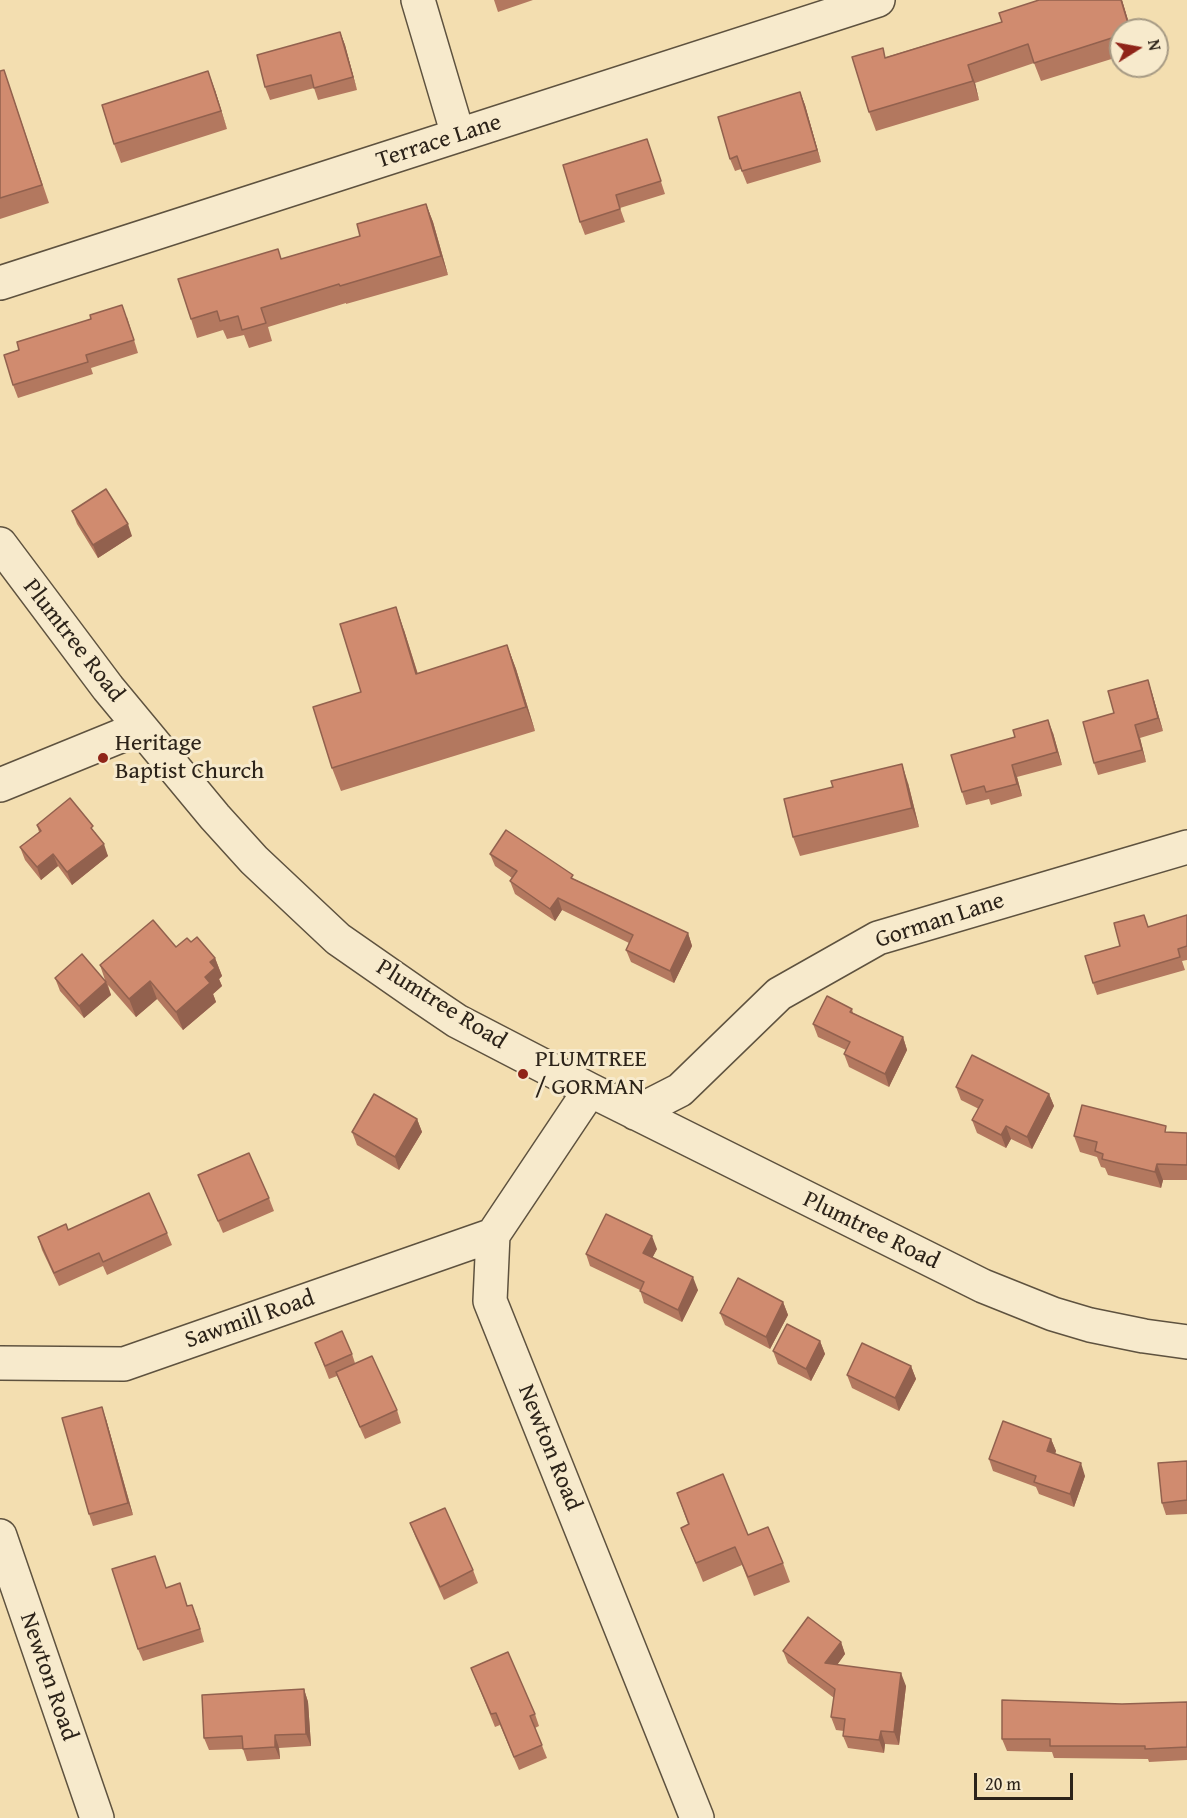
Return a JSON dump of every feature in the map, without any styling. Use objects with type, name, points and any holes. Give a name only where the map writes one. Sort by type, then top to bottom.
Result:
[{"type":"street","points":[[418,0],[458,135]]},
{"type":"street","name":"Terrace Lane","points":[[0,283],[878,0]]},
{"type":"street","name":"Plumtree Road","points":[[0,544],[76,647],[140,728],[214,817],[254,860],[338,939],[457,1021],[635,1113],[983,1286],[1053,1314],[1090,1325],[1135,1335],[1187,1342]]},
{"type":"street","points":[[0,785],[140,728]]},
{"type":"street","name":"Gorman Lane","points":[[635,1113],[680,1090],[779,994],[878,938],[1187,847]]},
{"type":"street","points":[[493,1235],[590,1090]]},
{"type":"street","name":"Sawmill Road","points":[[0,1363],[124,1364],[493,1235]]},
{"type":"street","name":"Newton Road","points":[[493,1235],[490,1300],[697,1818]]},
{"type":"street","name":"Newton Road","points":[[0,1536],[97,1818]]},
{"type":"building","points":[[1039,0],[1121,0],[1126,18],[1109,18],[1109,39],[1034,63],[1028,44],[968,65],[973,81],[869,112],[852,57],[883,48],[885,58],[1002,22],[999,13]]},
{"type":"building","points":[[340,32],[353,77],[314,88],[311,75],[265,87],[257,55]]},
{"type":"building","points":[[4,70],[42,185],[0,198],[0,71]]},
{"type":"building","points":[[208,71],[221,111],[114,144],[102,105]]},
{"type":"building","points":[[800,92],[817,150],[742,171],[737,156],[730,159],[718,117]]},
{"type":"building","points":[[647,139],[661,181],[616,195],[620,209],[580,222],[563,165]]},
{"type":"building","points":[[426,204],[441,256],[261,308],[266,323],[242,330],[238,316],[220,321],[217,311],[191,319],[178,279],[278,249],[281,259],[360,236],[357,224]]},
{"type":"building","points":[[122,305],[134,340],[86,355],[88,362],[13,385],[4,355],[19,350],[17,342],[91,319],[90,315]]},
{"type":"building","points":[[106,489],[128,524],[93,545],[72,511]]},
{"type":"building","points":[[396,607],[416,674],[507,645],[526,707],[332,768],[313,707],[361,692],[340,624]]},
{"type":"building","points":[[1148,680],[1158,718],[1135,725],[1142,750],[1094,763],[1083,722],[1114,713],[1108,691]]},
{"type":"building","points":[[1048,720],[1057,752],[1012,765],[1017,784],[986,792],[984,786],[962,792],[951,755],[1015,737],[1013,730]]},
{"type":"building","points":[[902,764],[912,808],[793,837],[784,799],[833,787],[831,781]]},
{"type":"building","points":[[70,798],[93,826],[91,828],[104,844],[67,872],[53,854],[37,867],[20,847],[41,831],[37,825]]},
{"type":"building","points":[[506,830],[573,875],[571,878],[688,933],[670,971],[626,950],[633,935],[558,898],[550,909],[510,881],[517,871],[490,854]]},
{"type":"building","points":[[1144,915],[1148,927],[1187,915],[1187,946],[1178,949],[1180,957],[1093,983],[1085,956],[1120,946],[1114,923]]},
{"type":"building","points":[[153,920],[176,947],[187,938],[191,942],[197,937],[215,958],[210,962],[215,968],[205,977],[210,983],[176,1012],[150,981],[129,999],[100,965]]},
{"type":"building","points":[[82,954],[106,982],[79,1006],[55,978]]},
{"type":"building","points":[[827,996],[852,1009],[850,1012],[903,1037],[885,1074],[844,1054],[850,1042],[813,1024]]},
{"type":"building","points":[[972,1055],[1049,1094],[1027,1137],[1006,1126],[1001,1135],[972,1120],[983,1100],[956,1087]]},
{"type":"building","points":[[374,1094],[417,1119],[395,1157],[352,1132]]},
{"type":"building","points":[[1082,1105],[1166,1126],[1165,1132],[1187,1133],[1187,1165],[1157,1164],[1155,1172],[1102,1159],[1103,1154],[1095,1151],[1097,1142],[1074,1136]]},
{"type":"building","points":[[249,1153],[269,1198],[218,1221],[198,1175]]},
{"type":"building","points":[[149,1193],[167,1233],[103,1262],[99,1253],[54,1273],[38,1237],[66,1224],[68,1230]]},
{"type":"building","points":[[606,1214],[652,1236],[643,1253],[693,1277],[678,1310],[640,1291],[644,1282],[586,1254]]},
{"type":"building","points":[[738,1278],[783,1302],[766,1337],[720,1313]]},
{"type":"building","points":[[787,1324],[820,1341],[806,1369],[773,1351]]},
{"type":"building","points":[[342,1331],[352,1354],[325,1366],[315,1343]]},
{"type":"building","points":[[862,1343],[911,1366],[895,1398],[847,1375]]},
{"type":"building","points":[[372,1356],[397,1410],[360,1427],[336,1372]]},
{"type":"building","points":[[102,1407],[128,1503],[89,1514],[62,1418]]},
{"type":"building","points":[[1003,1421],[1051,1439],[1047,1451],[1081,1463],[1070,1494],[1034,1482],[1036,1476],[989,1459]]},
{"type":"building","points":[[1187,1461],[1187,1500],[1162,1503],[1158,1463]]},
{"type":"building","points":[[723,1474],[748,1535],[768,1527],[783,1563],[748,1577],[735,1547],[696,1563],[681,1528],[689,1524],[677,1493]]},
{"type":"building","points":[[445,1508],[473,1570],[440,1587],[410,1523]]},
{"type":"building","points":[[155,1556],[166,1588],[180,1583],[187,1606],[192,1605],[200,1629],[138,1649],[112,1569]]},
{"type":"building","points":[[808,1617],[841,1642],[825,1663],[901,1673],[894,1732],[881,1731],[879,1740],[843,1736],[845,1719],[831,1717],[835,1689],[783,1651]]},
{"type":"building","points":[[508,1652],[535,1714],[530,1716],[542,1745],[514,1757],[496,1713],[491,1714],[471,1668]]},
{"type":"building","points":[[304,1689],[306,1734],[275,1735],[275,1747],[243,1749],[242,1736],[204,1738],[202,1695]]},
{"type":"building","points":[[1002,1700],[1122,1704],[1187,1702],[1187,1747],[1145,1749],[1145,1746],[1050,1746],[1050,1739],[1002,1739]]},
{"type":"place","name":"Heritage Baptist Church","points":[[103,758]]},
{"type":"place","name":"PLUMTREE / GORMAN","points":[[523,1074]]}]
